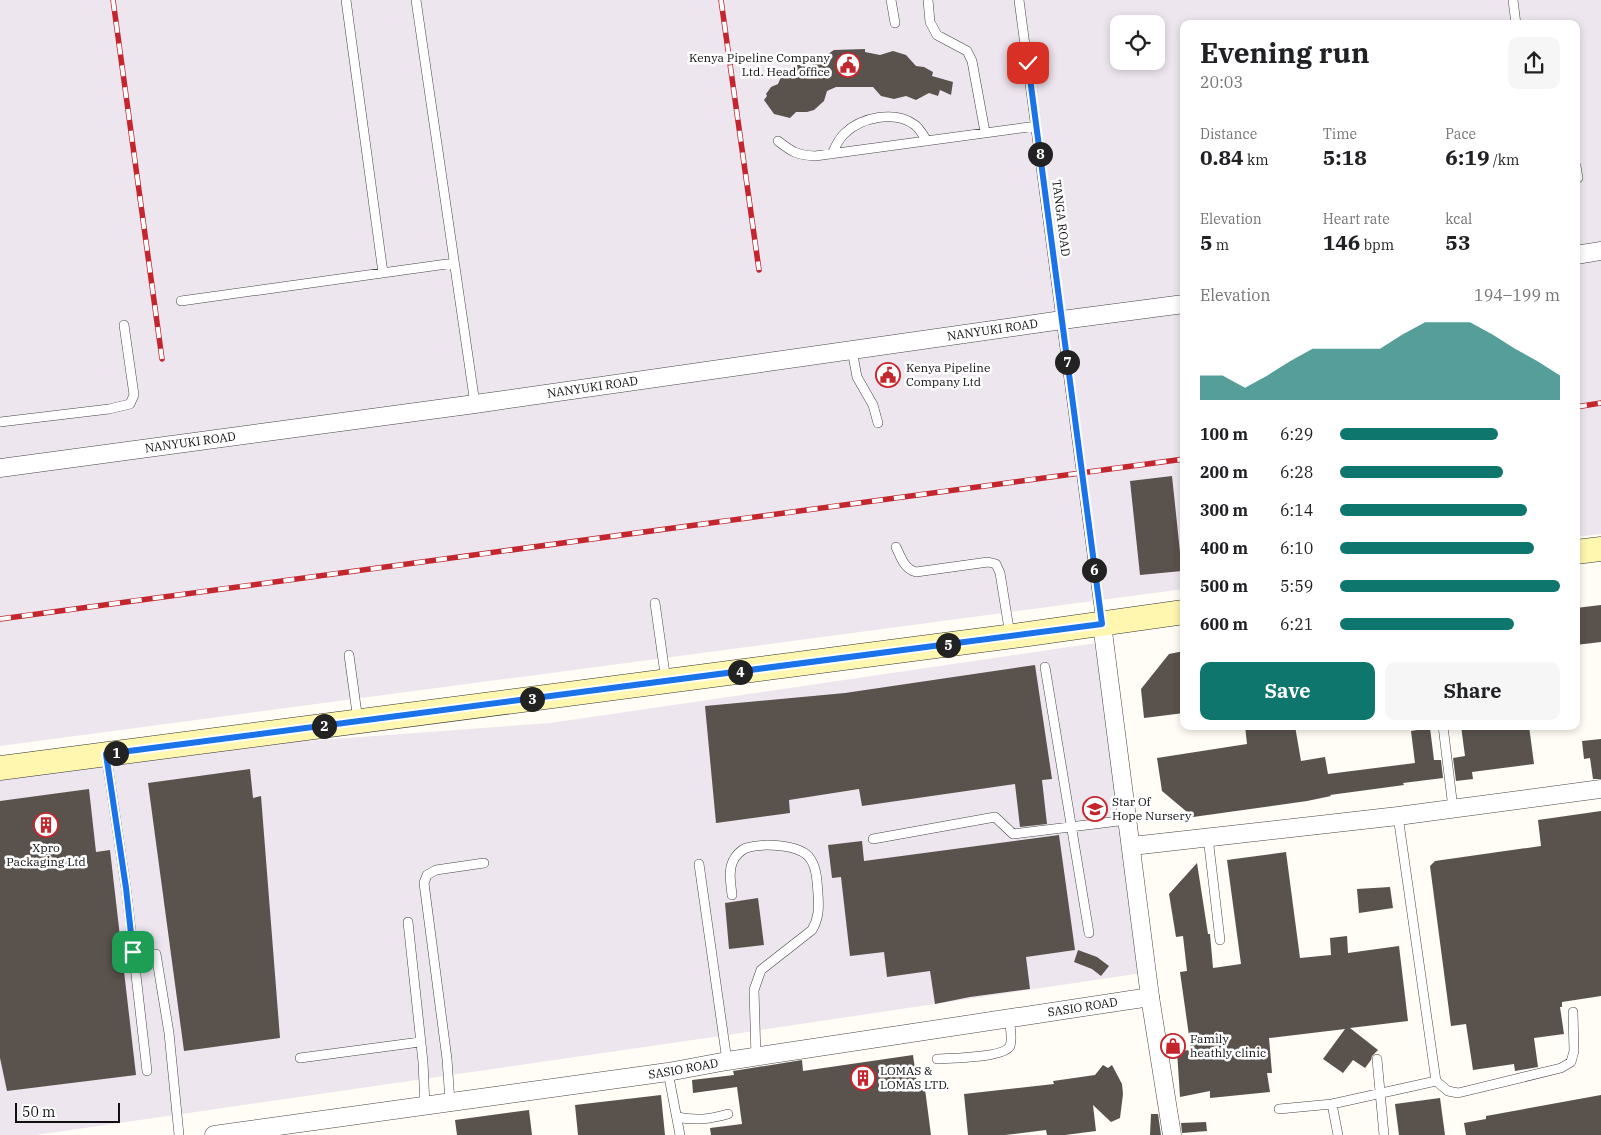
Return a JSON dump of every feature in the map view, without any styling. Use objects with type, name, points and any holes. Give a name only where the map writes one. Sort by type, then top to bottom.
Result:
[{"type":"main road","points":[[1580,552],[1601,549]]},
{"type":"main road","points":[[0,768],[1180,613]]},
{"type":"street","points":[[1580,254],[1601,251]]},
{"type":"street","name":"NANYUKI ROAD","points":[[0,468],[475,404],[1180,305]]},
{"type":"street","points":[[1102,624],[1150,997],[1172,1135]]},
{"type":"street","points":[[1132,846],[1398,816],[1601,789]]},
{"type":"street","name":"SASIO ROAD","points":[[214,1135],[668,1072],[727,1061],[1150,997]]},
{"type":"lane","points":[[346,0],[383,273]]},
{"type":"lane","points":[[416,0],[475,404]]},
{"type":"lane","points":[[891,0],[895,23]]},
{"type":"lane","points":[[928,0],[930,22],[937,35],[967,50],[972,61],[985,132]]},
{"type":"lane","name":"TANGA ROAD","points":[[1019,0],[1102,624]]},
{"type":"lane","points":[[1513,0],[1516,20]]},
{"type":"lane","points":[[832,154],[844,134],[857,124],[876,118],[909,121],[917,127],[927,140]]},
{"type":"lane","points":[[778,140],[791,152],[815,156],[1036,126]]},
{"type":"lane","points":[[181,301],[454,264]]},
{"type":"lane","points":[[0,422],[109,409],[130,404],[134,394],[124,325]]},
{"type":"lane","points":[[852,350],[857,377],[874,405],[878,423]]},
{"type":"lane","points":[[896,547],[906,566],[916,572],[988,562],[996,564],[1000,573],[1010,636]]},
{"type":"lane","points":[[655,604],[666,681]]},
{"type":"lane","points":[[349,655],[358,721]]},
{"type":"lane","points":[[1045,666],[1089,933]]},
{"type":"lane","points":[[1443,730],[1453,808]]},
{"type":"lane","points":[[106,754],[126,888],[147,1071]]},
{"type":"lane","points":[[1398,816],[1436,1081],[1448,1091],[1458,1093],[1561,1068],[1571,1062],[1574,1051],[1573,1012]]},
{"type":"lane","points":[[873,839],[995,817],[1013,834],[1127,820]]},
{"type":"lane","points":[[1208,837],[1220,940]]},
{"type":"lane","points":[[732,895],[731,865],[736,855],[745,848],[788,847],[800,850],[808,856],[814,865],[819,910],[817,922],[812,930],[761,970],[756,981],[754,990],[756,1057]]},
{"type":"lane","points":[[450,1102],[447,1059],[424,883],[427,875],[436,870],[484,863]]},
{"type":"lane","points":[[699,864],[727,1061]]},
{"type":"lane","points":[[408,922],[425,1106]]},
{"type":"lane","points":[[156,954],[170,1032],[180,1135]]},
{"type":"lane","points":[[937,1060],[990,1055],[1006,1051],[1010,1045],[1011,1035],[1009,1019]]},
{"type":"lane","points":[[300,1058],[420,1042]]},
{"type":"lane","points":[[1376,1058],[1384,1135]]},
{"type":"lane","points":[[668,1072],[680,1135]]},
{"type":"lane","points":[[1279,1109],[1332,1104],[1436,1081]]},
{"type":"lane","points":[[1332,1104],[1338,1135]]},
{"type":"lane","points":[[677,1117],[705,1120],[728,1114]]},
{"type":"shaded area","points":[[0,0],[1601,0],[1601,534],[1580,537],[1580,20],[1180,20],[1180,590],[0,746]]},
{"type":"shaded area","points":[[1096,643],[1142,973],[36,1135],[0,1135],[0,775],[236,746],[550,723]]},
{"type":"building","points":[[865,49],[865,52],[880,55],[893,51],[906,55],[916,66],[924,67],[933,72],[932,76],[953,82],[951,95],[940,90],[938,96],[929,93],[916,100],[906,96],[894,99],[881,96],[873,87],[836,87],[827,91],[824,101],[814,110],[796,112],[790,118],[774,114],[764,100],[771,87],[778,84],[781,77],[791,68],[798,65],[810,66],[834,50]]},
{"type":"building","points":[[1172,476],[1180,552],[1180,571],[1140,575],[1130,481]]},
{"type":"building","points":[[1601,605],[1601,642],[1580,645],[1580,608]]},
{"type":"building","points":[[1180,652],[1180,714],[1144,718],[1141,689],[1169,654]]},
{"type":"building","points":[[1035,665],[1052,779],[1042,780],[1047,824],[1020,827],[1015,784],[862,806],[859,789],[789,800],[790,813],[716,823],[705,706],[845,693]]},
{"type":"building","points":[[1245,730],[1296,730],[1301,761],[1325,757],[1328,774],[1415,763],[1411,731],[1430,730],[1434,760],[1441,760],[1443,778],[1330,795],[1307,801],[1193,817],[1162,791],[1157,758],[1247,744]]},
{"type":"building","points":[[1462,730],[1530,730],[1534,764],[1472,772],[1473,779],[1456,781],[1453,758],[1465,756]]},
{"type":"building","points":[[1601,739],[1601,779],[1593,779],[1590,758],[1584,759],[1582,741]]},
{"type":"building","points":[[250,769],[253,798],[261,796],[280,1038],[184,1051],[148,783]]},
{"type":"building","points":[[89,789],[96,852],[110,850],[136,1075],[7,1091],[0,1058],[0,801]]},
{"type":"building","points":[[1601,811],[1601,996],[1562,1002],[1562,1007],[1560,1007],[1564,1034],[1534,1038],[1538,1067],[1515,1071],[1514,1064],[1473,1070],[1466,1024],[1451,1026],[1430,866],[1435,861],[1541,846],[1538,820]]},
{"type":"building","points":[[1059,835],[1075,950],[1026,957],[1030,989],[935,1004],[930,971],[887,977],[884,952],[850,956],[841,877],[832,878],[828,845],[862,841],[864,861]]},
{"type":"building","points":[[1286,852],[1300,958],[1331,955],[1330,938],[1347,936],[1348,953],[1399,946],[1408,1021],[1350,1028],[1378,1050],[1365,1068],[1353,1060],[1343,1073],[1323,1059],[1345,1029],[1269,1038],[1272,1073],[1267,1073],[1270,1092],[1210,1098],[1210,1091],[1180,1097],[1177,1051],[1191,1050],[1180,972],[1187,971],[1183,936],[1176,937],[1169,894],[1197,863],[1208,934],[1210,934],[1213,968],[1241,964],[1227,860]]},
{"type":"building","points":[[1390,887],[1393,908],[1359,913],[1357,889]]},
{"type":"building","points":[[758,898],[764,945],[729,949],[725,903]]},
{"type":"building","points":[[1078,950],[1097,957],[1109,966],[1101,976],[1092,969],[1074,962]]},
{"type":"building","points":[[913,1055],[918,1090],[925,1089],[931,1135],[711,1135],[710,1128],[742,1124],[737,1087],[693,1093],[692,1080],[734,1075],[733,1071],[802,1060],[803,1071]]},
{"type":"building","points":[[1103,1065],[1108,1068],[1112,1065],[1122,1084],[1123,1094],[1120,1118],[1111,1122],[1093,1105],[1096,1131],[1065,1135],[1047,1135],[1046,1130],[1005,1135],[968,1135],[964,1094],[1054,1084],[1053,1081],[1095,1075]]},
{"type":"building","points":[[661,1095],[665,1135],[578,1135],[575,1105]]},
{"type":"building","points":[[1601,1095],[1601,1135],[1466,1135],[1464,1123],[1486,1119],[1486,1116]]},
{"type":"building","points":[[1440,1098],[1445,1135],[1399,1135],[1395,1104]]},
{"type":"building","points":[[529,1110],[532,1135],[457,1135],[455,1120]]},
{"type":"building","points":[[1151,1114],[1158,1114],[1161,1135],[1150,1135]]},
{"type":"building","points":[[1206,1122],[1207,1131],[1182,1133],[1181,1123]]},
{"type":"railway","points":[[113,0],[162,359]]},
{"type":"railway","points":[[721,0],[759,270]]},
{"type":"railway","points":[[1580,406],[1601,403]]},
{"type":"railway","points":[[0,619],[1180,460]]},
{"type":"place","name":"Kenya Pipeline Company Ltd. Head office","points":[[848,65]]},
{"type":"place","name":"Kenya Pipeline Company Ltd","points":[[888,375]]},
{"type":"place","name":"Star Of Hope Nursery","points":[[1095,809]]},
{"type":"place","name":"Xpro Packaging Ltd","points":[[46,825]]},
{"type":"place","name":"Family heathly clinic","points":[[1173,1046]]},
{"type":"place","name":"LOMAS & LOMAS LTD.","points":[[863,1078]]},
{"type":"route","points":[[133,952],[126,888],[106,754],[1102,624],[1028,63]]}]
